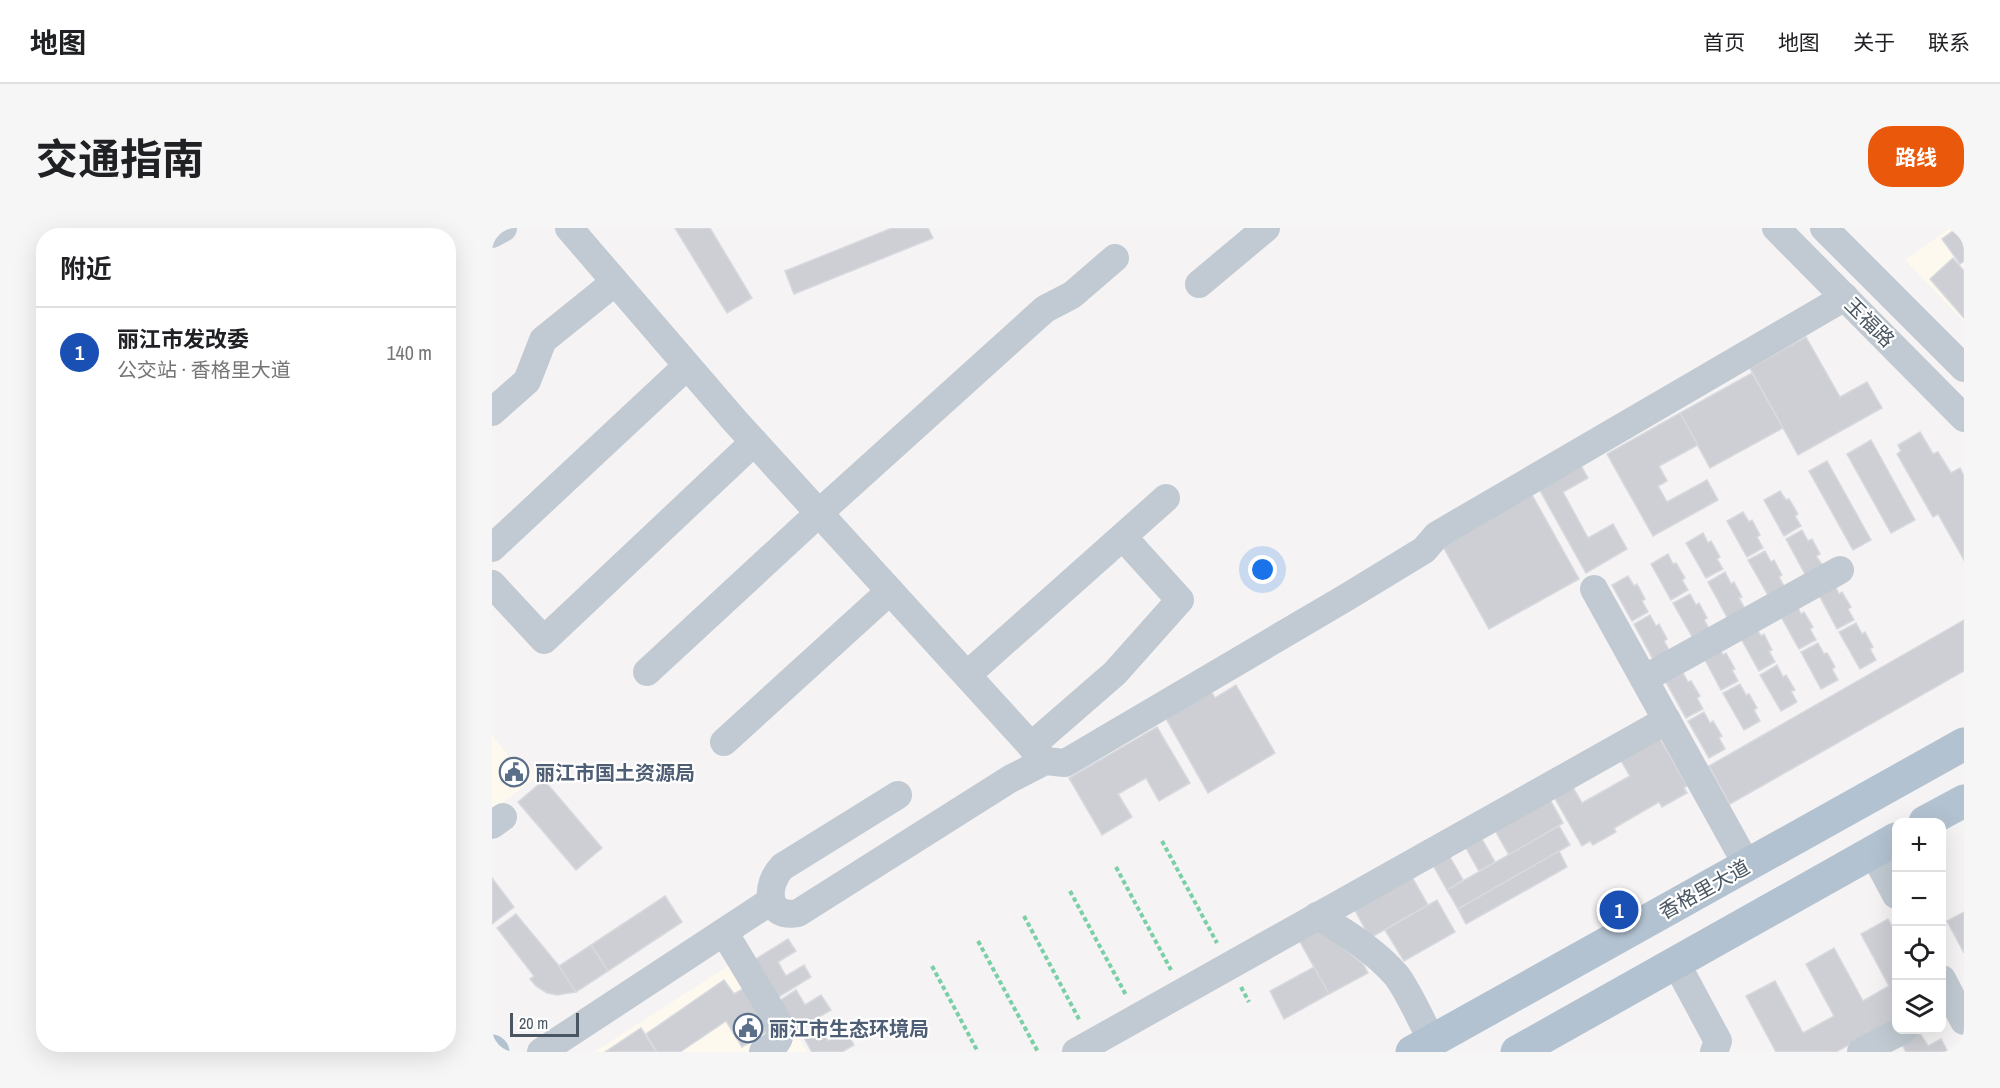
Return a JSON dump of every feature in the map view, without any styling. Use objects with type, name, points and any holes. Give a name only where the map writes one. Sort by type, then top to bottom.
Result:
[{"type":"main road","name":"香格里大道","points":[[1422,1046],[1964,744]]},
{"type":"main road","points":[[1932,818],[1964,801]]},
{"type":"main road","points":[[1517,1052],[1885,845]]},
{"type":"street","points":[[492,234],[503,228]]},
{"type":"street","points":[[569,228],[754,442],[1038,754],[1065,763],[1424,550],[1437,535],[1845,297]]},
{"type":"street","points":[[1198,284],[1266,228]]},
{"type":"street","name":"玉福路","points":[[1776,228],[1964,418]]},
{"type":"street","name":"玉福路","points":[[1824,228],[1964,369]]},
{"type":"street","points":[[647,672],[1045,309],[1072,295],[1115,258]]},
{"type":"street","points":[[492,412],[527,381],[543,339],[615,282]]},
{"type":"street","points":[[492,548],[687,366]]},
{"type":"street","points":[[492,585],[544,640],[754,442]]},
{"type":"street","points":[[967,675],[1166,498]]},
{"type":"street","points":[[898,795],[782,867],[772,880],[770,894],[771,901],[778,910],[783,913],[798,913],[1010,779],[1038,754],[1115,673],[1180,600],[1124,537]]},
{"type":"street","points":[[1644,679],[1840,570]]},
{"type":"street","points":[[1594,588],[1747,865]]},
{"type":"street","points":[[724,742],[890,591]]},
{"type":"street","points":[[1084,1048],[1667,720]]},
{"type":"street","points":[[1885,845],[1892,877]]},
{"type":"street","points":[[541,1052],[771,901]]},
{"type":"street","points":[[1317,916],[1353,937],[1397,977],[1422,1046]]},
{"type":"street","points":[[724,932],[780,1025],[780,1035],[776,1044],[763,1052]]},
{"type":"street","points":[[1676,963],[1718,1041],[1714,1052]]},
{"type":"street","points":[[1861,1052],[1894,1034]]},
{"type":"path","points":[[1162,841],[1249,1002]]},
{"type":"path","points":[[1116,867],[1183,992]]},
{"type":"path","points":[[1070,891],[1138,1017]]},
{"type":"path","points":[[1024,916],[1084,1048]]},
{"type":"path","points":[[978,941],[1038,1052]]},
{"type":"path","points":[[932,966],[978,1052]]},
{"type":"shaded area","points":[[1950,228],[1964,228],[1964,322],[1905,260]]},
{"type":"shaded area","name":"丽江市国土资源局","points":[[492,735],[518,768],[527,762],[538,776],[492,811]]},
{"type":"shaded area","points":[[747,954],[807,1052],[594,1052]]},
{"type":"building","points":[[675,228],[710,228],[752,298],[727,313]]},
{"type":"building","points":[[892,228],[928,228],[933,238],[794,294],[785,271]]},
{"type":"building","points":[[1957,228],[1964,228],[1964,261],[1960,264],[1942,239]]},
{"type":"building","points":[[1953,258],[1964,271],[1964,318],[1930,279]]},
{"type":"building","points":[[1806,337],[1840,397],[1867,382],[1882,408],[1798,455],[1750,368]]},
{"type":"building","points":[[1752,373],[1783,428],[1710,468],[1680,413]]},
{"type":"building","points":[[1680,413],[1698,445],[1659,466],[1667,481],[1658,486],[1667,502],[1707,480],[1718,500],[1653,536],[1607,454]]},
{"type":"building","points":[[1920,432],[1933,454],[1938,452],[1951,473],[1960,468],[1964,476],[1964,560],[1938,514],[1933,517],[1897,454],[1901,451],[1898,445]]},
{"type":"building","points":[[1871,440],[1915,520],[1891,533],[1847,454]]},
{"type":"building","points":[[1827,461],[1871,540],[1853,550],[1809,471]]},
{"type":"building","points":[[1580,464],[1588,478],[1563,492],[1588,538],[1613,524],[1627,549],[1586,573],[1538,487]]},
{"type":"building","points":[[1780,491],[1786,500],[1789,499],[1798,514],[1795,516],[1801,526],[1784,536],[1764,500]]},
{"type":"building","points":[[1531,493],[1579,579],[1489,629],[1441,543]]},
{"type":"building","points":[[1743,512],[1749,522],[1752,520],[1760,535],[1757,537],[1763,548],[1747,557],[1727,521]]},
{"type":"building","points":[[1802,530],[1808,541],[1812,539],[1820,554],[1816,556],[1823,566],[1806,576],[1786,539]]},
{"type":"building","points":[[1703,533],[1708,543],[1711,541],[1720,557],[1717,559],[1723,569],[1706,578],[1686,543]]},
{"type":"building","points":[[1765,551],[1771,562],[1774,560],[1782,575],[1779,577],[1785,588],[1769,597],[1748,560]]},
{"type":"building","points":[[1668,554],[1685,578],[1682,580],[1688,590],[1671,600],[1651,564]]},
{"type":"building","points":[[1725,572],[1731,584],[1734,582],[1745,609],[1728,619],[1708,582]]},
{"type":"building","points":[[1628,576],[1634,586],[1637,584],[1645,599],[1642,601],[1648,612],[1632,621],[1612,585]]},
{"type":"building","points":[[1834,584],[1839,594],[1842,592],[1851,607],[1848,609],[1854,620],[1837,629],[1818,593]]},
{"type":"building","points":[[1690,594],[1696,605],[1699,603],[1710,630],[1694,640],[1673,603]]},
{"type":"building","points":[[1796,604],[1801,614],[1804,612],[1813,627],[1810,629],[1816,640],[1799,649],[1779,613]]},
{"type":"building","points":[[1650,615],[1656,626],[1659,624],[1667,639],[1664,641],[1670,652],[1654,661],[1634,624]]},
{"type":"building","points":[[1964,620],[1964,671],[1730,804],[1709,766]]},
{"type":"building","points":[[1856,623],[1862,634],[1865,632],[1873,647],[1870,649],[1876,660],[1860,669],[1839,632]]},
{"type":"building","points":[[1755,626],[1761,636],[1764,634],[1775,662],[1759,671],[1739,635]]},
{"type":"building","points":[[1818,643],[1835,667],[1832,669],[1838,680],[1821,689],[1801,652]]},
{"type":"building","points":[[1718,645],[1723,655],[1726,653],[1735,669],[1732,670],[1738,681],[1721,690],[1702,654]]},
{"type":"building","points":[[1777,665],[1783,677],[1786,675],[1795,690],[1791,691],[1797,702],[1781,711],[1760,675]]},
{"type":"building","points":[[1683,673],[1700,696],[1697,698],[1703,709],[1686,718],[1666,682]]},
{"type":"building","points":[[1740,684],[1757,708],[1754,710],[1760,721],[1744,730],[1723,693]]},
{"type":"building","points":[[1236,685],[1275,753],[1208,793],[1164,715],[1210,689],[1215,698]]},
{"type":"building","points":[[1704,712],[1722,736],[1719,738],[1725,749],[1709,758],[1688,721]]},
{"type":"building","points":[[1157,727],[1190,783],[1159,801],[1146,778],[1118,794],[1132,817],[1102,835],[1069,778]]},
{"type":"building","points":[[1656,732],[1687,786],[1684,788],[1687,793],[1662,807],[1659,802],[1614,828],[1616,832],[1593,845],[1590,841],[1582,846],[1553,795],[1571,784],[1582,803],[1630,776],[1617,754]]},
{"type":"building","points":[[544,780],[602,848],[576,870],[518,802]]},
{"type":"building","points":[[1547,794],[1563,823],[1509,855],[1492,825]]},
{"type":"building","points":[[1559,826],[1570,845],[1458,909],[1447,890]]},
{"type":"building","points":[[1478,832],[1495,862],[1479,871],[1462,841]]},
{"type":"building","points":[[1446,850],[1463,880],[1447,890],[1430,860]]},
{"type":"building","points":[[1559,851],[1567,867],[1466,924],[1458,909]]},
{"type":"building","points":[[1408,870],[1428,905],[1370,938],[1351,903]]},
{"type":"building","points":[[492,878],[514,907],[492,924]]},
{"type":"building","points":[[665,896],[682,922],[608,971],[591,945]]},
{"type":"building","points":[[1437,900],[1455,932],[1404,961],[1385,930]]},
{"type":"building","points":[[1964,912],[1964,953],[1947,921]]},
{"type":"building","points":[[516,914],[559,966],[576,992],[557,995],[547,993],[530,979],[534,976],[497,928]]},
{"type":"building","points":[[1888,919],[1892,926],[1892,1021],[1836,1052],[1776,1052],[1746,996],[1775,981],[1803,1033],[1834,1016],[1806,964],[1834,948],[1863,1001],[1889,986],[1861,934]]},
{"type":"building","points":[[1320,929],[1363,964],[1368,973],[1329,994],[1299,940]]},
{"type":"building","points":[[788,939],[796,951],[778,962],[786,976],[804,965],[811,977],[777,998],[754,960]]},
{"type":"building","points":[[591,945],[608,971],[576,992],[559,966]]},
{"type":"building","points":[[1314,967],[1329,994],[1284,1019],[1270,991]]},
{"type":"building","points":[[724,980],[734,994],[746,987],[771,1029],[742,1047],[726,1021],[680,1052],[657,1052],[646,1034]]},
{"type":"building","points":[[796,990],[805,1005],[821,995],[831,1010],[797,1030],[779,1001]]},
{"type":"building","points":[[819,1026],[828,1041],[845,1030],[854,1045],[842,1052],[812,1052],[803,1036]]},
{"type":"building","points":[[641,1028],[656,1052],[605,1052]]},
{"type":"building","points":[[1911,1034],[1920,1034],[1928,1046],[1941,1039],[1948,1052],[1906,1052],[1900,1040]]},
{"type":"place","name":"丽江市国土资源局","points":[[514,772]]},
{"type":"place","name":"丽江市发改委","points":[[1619,910]]},
{"type":"place","name":"丽江市生态环境局","points":[[748,1028]]}]
